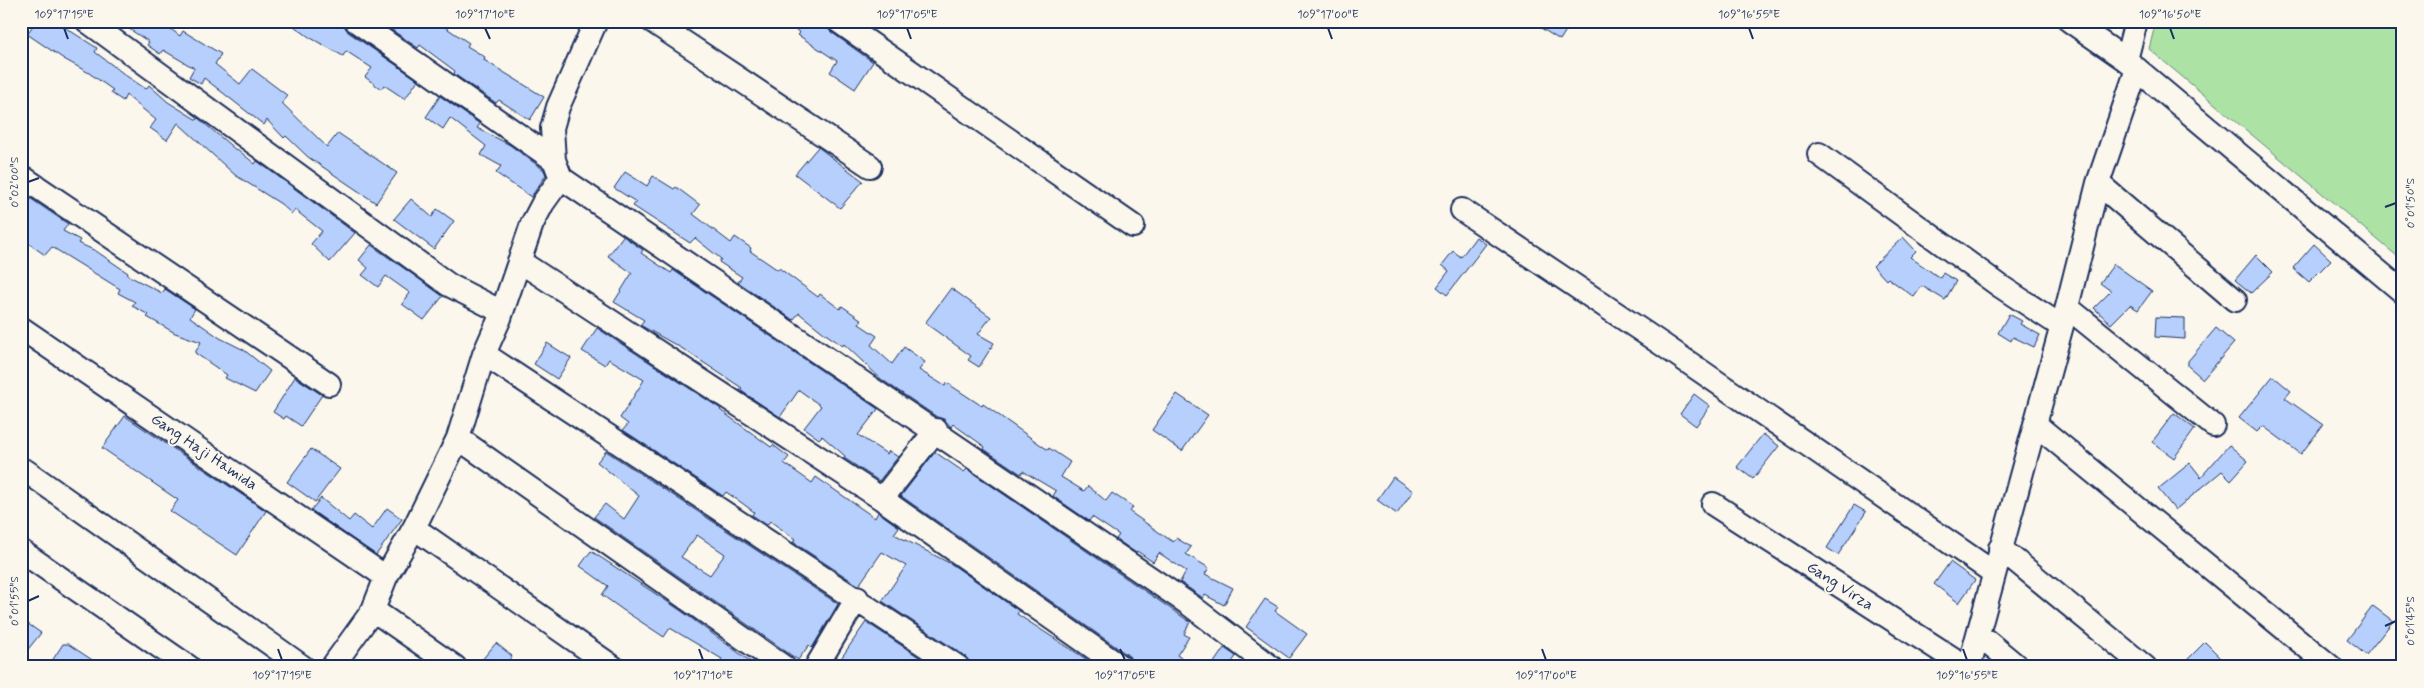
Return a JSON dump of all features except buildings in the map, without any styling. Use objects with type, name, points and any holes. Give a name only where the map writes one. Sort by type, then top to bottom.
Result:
[{"type":"street","points":[[87,21],[449,286],[502,312]]},
{"type":"street","points":[[356,21],[558,169],[1190,605],[1271,667]]},
{"type":"street","points":[[332,667],[373,610],[386,577],[414,528],[458,438],[484,354],[502,312],[532,224],[558,169],[552,128],[558,107],[596,21]]},
{"type":"street","points":[[652,21],[870,166]]},
{"type":"street","points":[[838,21],[1133,226]]},
{"type":"street","points":[[2070,21],[2132,64],[2403,292]]},
{"type":"street","points":[[1967,667],[1978,634],[2064,317],[2098,183],[2132,64],[2136,21]]},
{"type":"street","points":[[1819,154],[1992,280],[2064,317],[2213,425]]},
{"type":"street","points":[[21,176],[329,384]]},
{"type":"street","points":[[2098,183],[2235,300]]},
{"type":"street","points":[[1462,210],[1672,351],[1994,573]]},
{"type":"street","points":[[519,261],[882,499],[1121,667]]},
{"type":"street","name":"Gang Haji Hamida","points":[[21,328],[386,577]]},
{"type":"street","points":[[484,354],[857,598],[958,667]]},
{"type":"street","points":[[2035,424],[2331,667]]},
{"type":"street","points":[[882,499],[936,430]]},
{"type":"street","points":[[458,438],[784,667]]},
{"type":"street","points":[[26,471],[303,667]]},
{"type":"street","name":"Gang Virza","points":[[1713,504],[1967,667]]},
{"type":"street","points":[[414,528],[613,667]]},
{"type":"street","points":[[2000,548],[2146,667]]},
{"type":"street","points":[[21,551],[189,667]]},
{"type":"street","points":[[816,667],[857,598]]},
{"type":"street","points":[[373,610],[455,667]]},
{"type":"street","points":[[1978,634],[2018,667]]},
{"type":"green space","points":[[2156,21],[2403,21],[2403,261],[2149,49]]}]
